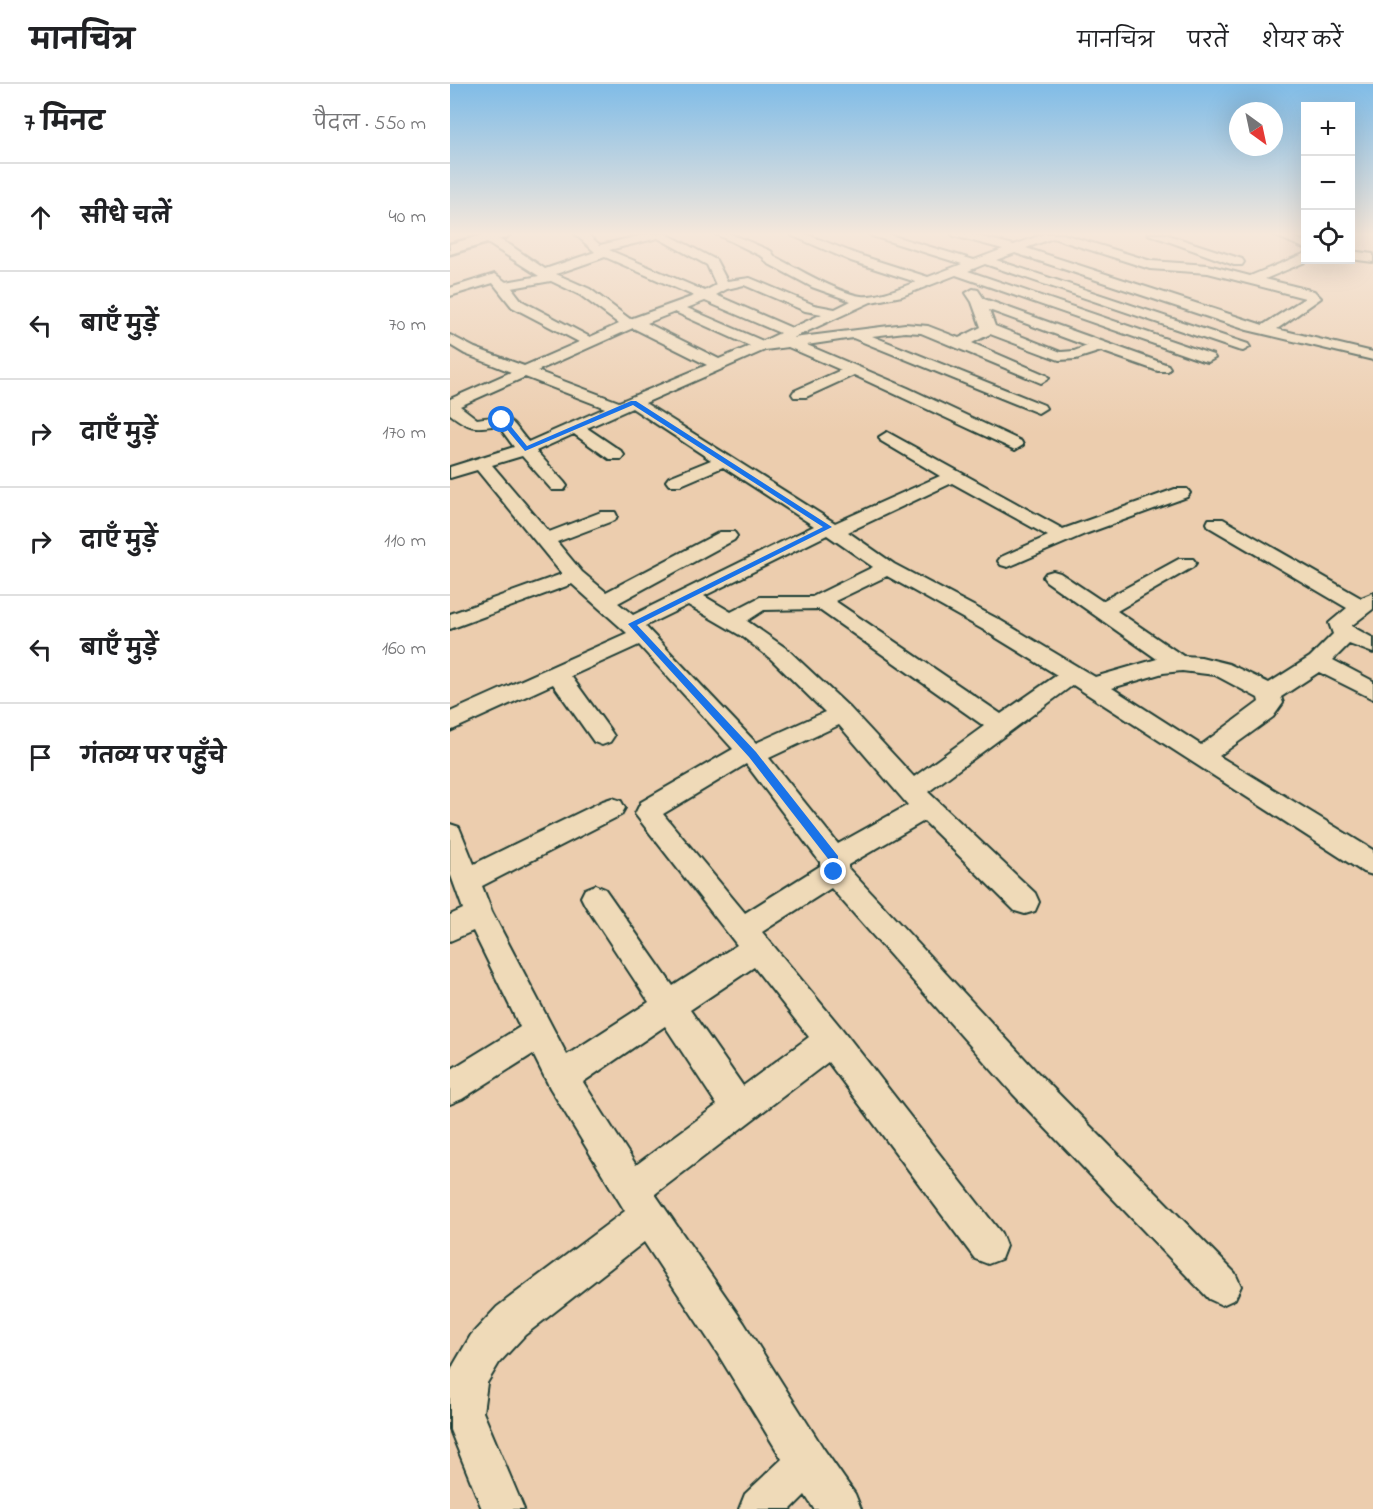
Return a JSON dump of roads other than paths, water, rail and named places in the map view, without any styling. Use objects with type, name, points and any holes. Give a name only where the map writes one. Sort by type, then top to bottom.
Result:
[{"type":"street","points":[[515,300],[562,329],[590,342]]},
{"type":"street","points":[[596,300],[626,323],[640,325],[719,365]]},
{"type":"street","points":[[558,486],[502,420],[474,424],[452,410],[524,371],[631,324],[692,300]]},
{"type":"street","points":[[714,300],[853,370],[1015,446]]},
{"type":"street","points":[[792,300],[810,308],[836,313]]},
{"type":"street","points":[[856,300],[1041,378]]},
{"type":"street","points":[[792,338],[822,320],[866,300]]},
{"type":"street","points":[[1042,300],[1208,358]]},
{"type":"street","points":[[1099,300],[1243,347]]},
{"type":"street","points":[[1171,300],[1265,330],[1373,356]]},
{"type":"street","points":[[1265,330],[1310,300]]},
{"type":"street","points":[[979,302],[989,329]]},
{"type":"street","points":[[979,302],[1163,368]]},
{"type":"street","points":[[674,307],[763,346]]},
{"type":"street","points":[[822,320],[1038,408]]},
{"type":"street","points":[[450,472],[525,449],[763,346],[792,338],[854,334],[897,328],[923,329]]},
{"type":"street","points":[[960,344],[989,329],[1059,356],[1076,355],[1103,345]]},
{"type":"street","points":[[450,339],[471,351],[524,371],[626,405],[726,460],[887,568],[990,624],[1083,680],[1373,864]]},
{"type":"street","points":[[800,394],[853,370]]},
{"type":"street","points":[[575,427],[615,455]]},
{"type":"street","points":[[887,437],[1063,537]]},
{"type":"street","points":[[675,481],[726,460]]},
{"type":"street","points":[[481,463],[575,576],[637,630],[751,753],[834,865],[1025,1083],[1222,1286]]},
{"type":"street","points":[[450,722],[556,673],[637,630],[688,596],[831,529],[953,476]]},
{"type":"street","points":[[1008,561],[1063,537],[1181,493]]},
{"type":"street","points":[[545,540],[608,516]]},
{"type":"street","points":[[1216,523],[1367,603],[1340,624],[1340,628],[1346,634],[1373,646]]},
{"type":"street","points":[[605,601],[727,536]]},
{"type":"street","points":[[1101,611],[1186,563]]},
{"type":"street","points":[[731,621],[760,604],[811,604],[821,601],[887,568]]},
{"type":"street","points":[[450,622],[575,576]]},
{"type":"street","points":[[1053,577],[1176,662]]},
{"type":"street","points":[[688,596],[751,632],[779,654],[842,714],[919,799],[1025,902]]},
{"type":"street","points":[[821,601],[1002,727]]},
{"type":"street","points":[[1269,694],[1318,662],[1346,634]]},
{"type":"street","points":[[561,1077],[669,1006],[834,865],[919,799],[1002,727],[1083,680],[1176,662],[1220,668],[1243,677],[1269,694],[1271,703],[1266,711],[1201,757]]},
{"type":"street","points":[[1318,662],[1373,691]]},
{"type":"street","points":[[556,673],[602,735]]},
{"type":"street","points":[[842,714],[751,753],[648,812],[831,1040],[988,1246]]},
{"type":"street","points":[[467,881],[612,808]]},
{"type":"street","points":[[450,835],[467,881],[465,921],[539,1033],[561,1077],[640,1203],[730,1337],[808,1463],[840,1509]]},
{"type":"street","points":[[595,897],[739,1109]]},
{"type":"street","points":[[450,1088],[539,1033]]},
{"type":"street","points":[[503,1509],[463,1412],[459,1380],[511,1321],[739,1109],[831,1040]]},
{"type":"street","points":[[760,1509],[808,1463]]}]
